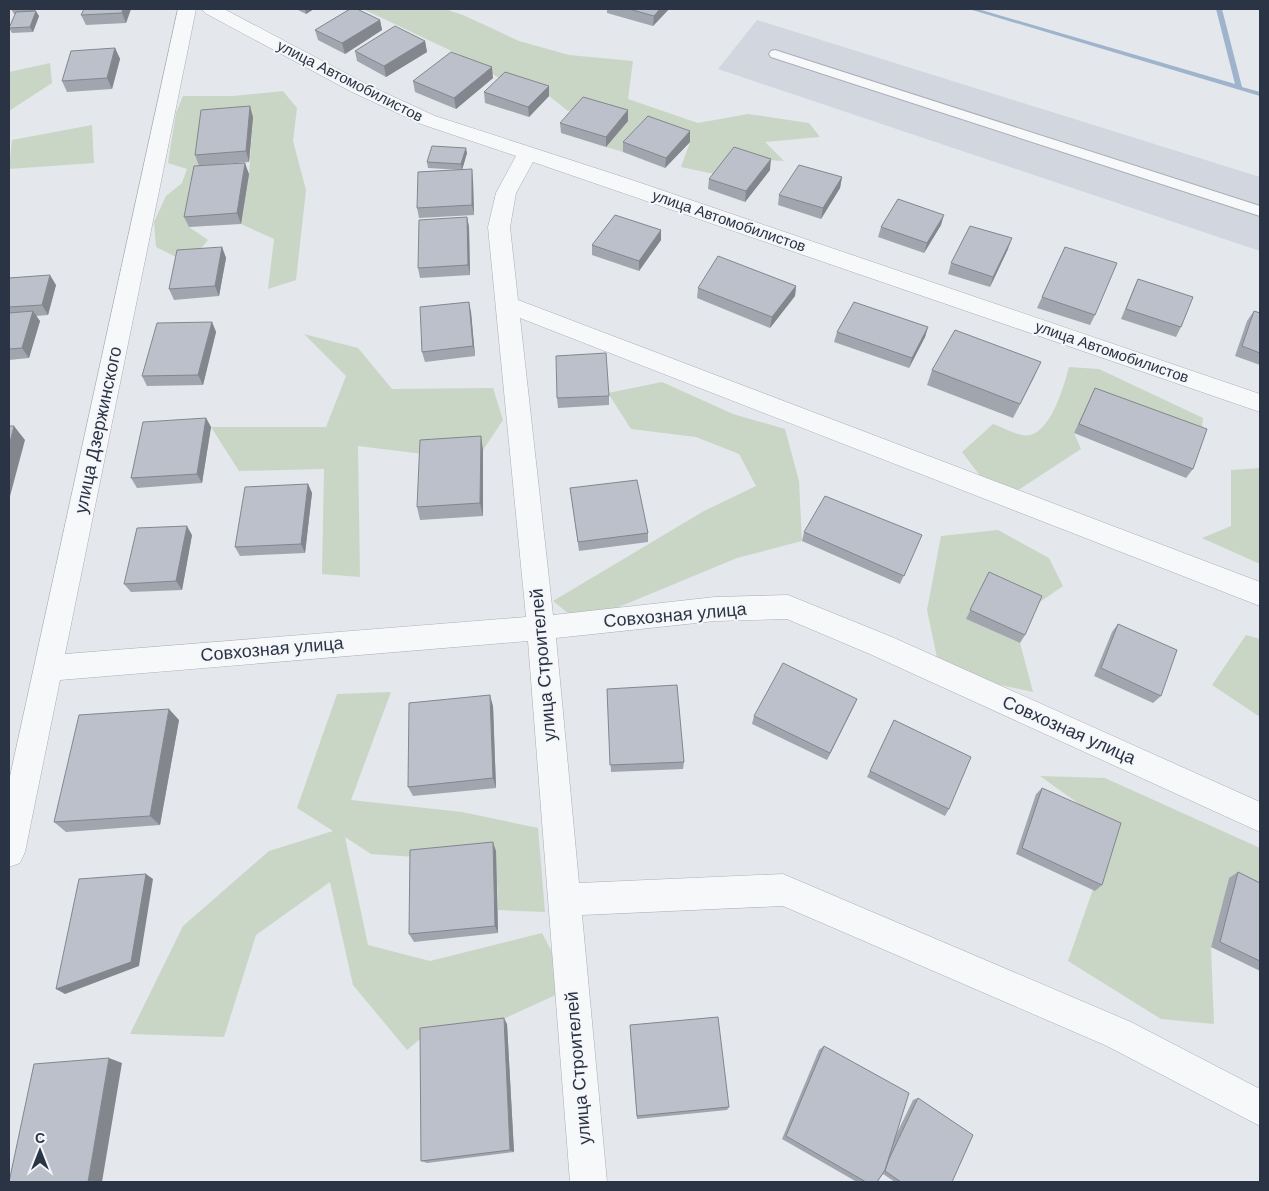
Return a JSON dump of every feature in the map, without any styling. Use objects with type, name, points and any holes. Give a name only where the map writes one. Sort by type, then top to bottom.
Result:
[{"type":"street","name":"улица Дзержинского","points":[[9,852],[187,9]]},
{"type":"street","name":"улица Автомобилистов","points":[[211,9],[398,108],[460,132],[622,184],[1260,403]]},
{"type":"street","name":"улица Строителей","points":[[528,154],[506,193],[499,228],[541,628],[588,1182]]},
{"type":"street","points":[[508,305],[1260,594]]},
{"type":"street","name":"Совхозная улица","points":[[48,668],[541,628],[715,610],[788,607],[882,646],[1260,817]]},
{"type":"street","points":[[563,900],[783,890],[1119,1034],[1260,1108]]},
{"type":"lane","points":[[775,54],[1260,212]]},
{"type":"shaded area","points":[[757,20],[1260,177],[1260,251],[718,69]]},
{"type":"green space","points":[[363,9],[445,9],[463,15],[519,41],[569,55],[633,61],[628,99],[698,123],[748,114],[809,123],[820,137],[765,142],[784,161],[733,158],[719,175],[681,167],[690,142],[649,127],[623,152],[606,147],[628,121],[584,107],[568,111],[549,96],[506,82],[460,55]]},
{"type":"green space","points":[[50,63],[52,83],[9,111],[9,72]]},
{"type":"green space","points":[[283,91],[297,108],[293,141],[306,190],[296,280],[268,289],[274,239],[241,224],[249,174],[253,117],[205,121],[189,227],[208,240],[197,253],[182,260],[156,247],[154,222],[166,196],[182,183],[187,169],[168,163],[176,113],[183,96],[233,96]]},
{"type":"green space","points":[[92,125],[94,163],[9,169],[12,140]]},
{"type":"green space","points":[[304,334],[358,348],[392,389],[493,388],[503,420],[483,450],[423,454],[358,446],[360,577],[322,574],[324,469],[239,471],[211,427],[326,427],[346,376]]},
{"type":"green space","points":[[1069,367],[1099,369],[1203,418],[1201,439],[1074,433],[1081,449],[1000,502],[962,452],[993,424],[1022,435],[1032,435],[1040,430],[1054,410]]},
{"type":"green space","points":[[662,382],[733,414],[785,429],[799,481],[802,541],[737,558],[580,623],[553,601],[704,511],[756,486],[739,454],[696,437],[631,429],[608,393]]},
{"type":"green space","points":[[1260,468],[1260,564],[1202,538],[1231,526],[1231,470]]},
{"type":"green space","points":[[998,530],[1049,558],[1063,586],[1037,604],[966,619],[1020,643],[1033,692],[940,672],[927,610],[941,536]]},
{"type":"green space","points":[[1246,635],[1260,639],[1260,717],[1212,685]]},
{"type":"green space","points":[[391,692],[351,800],[462,812],[538,828],[545,912],[498,910],[496,851],[430,858],[371,854],[345,837],[368,945],[430,961],[542,933],[571,988],[488,1026],[426,1034],[407,1050],[353,985],[330,882],[256,935],[224,1037],[130,1034],[183,926],[269,851],[333,831],[297,808],[337,694]]},
{"type":"green space","points":[[1040,776],[1105,778],[1260,848],[1260,893],[1229,878],[1211,947],[1214,1024],[1161,1019],[1068,961],[1114,829]]},
{"type":"building","points":[[84,9],[123,9],[122,13],[81,15]]},
{"type":"building","points":[[350,9],[357,9],[380,20],[342,43],[315,30]]},
{"type":"building","points":[[629,9],[660,9],[654,16]]},
{"type":"building","points":[[36,11],[30,27],[9,28],[16,12]]},
{"type":"building","points":[[395,26],[425,41],[384,66],[355,51]]},
{"type":"building","points":[[115,48],[107,78],[62,81],[71,51]]},
{"type":"building","points":[[451,52],[492,67],[454,98],[413,81]]},
{"type":"building","points":[[505,72],[549,86],[528,107],[484,92]]},
{"type":"building","points":[[583,97],[628,110],[606,137],[560,123]]},
{"type":"building","points":[[250,106],[246,151],[195,155],[201,110]]},
{"type":"building","points":[[648,116],[690,131],[666,158],[623,142]]},
{"type":"building","points":[[432,146],[466,148],[461,164],[427,162]]},
{"type":"building","points":[[734,147],[771,159],[746,191],[709,179]]},
{"type":"building","points":[[245,163],[237,213],[184,217],[194,166]]},
{"type":"building","points":[[799,165],[842,177],[823,208],[779,195]]},
{"type":"building","points":[[472,169],[472,205],[417,208],[418,172]]},
{"type":"building","points":[[898,199],[944,215],[927,243],[881,227]]},
{"type":"building","points":[[615,215],[661,230],[639,261],[592,245]]},
{"type":"building","points":[[467,217],[468,265],[418,268],[419,220]]},
{"type":"building","points":[[970,226],[1012,238],[993,277],[951,263]]},
{"type":"building","points":[[222,247],[215,286],[169,289],[177,250]]},
{"type":"building","points":[[1065,247],[1117,263],[1095,315],[1042,297]]},
{"type":"building","points":[[718,256],[796,286],[772,317],[698,288]]},
{"type":"building","points":[[50,275],[42,305],[9,307],[9,278]]},
{"type":"building","points":[[1138,279],[1193,297],[1181,327],[1126,309]]},
{"type":"building","points":[[469,302],[473,346],[422,352],[420,307]]},
{"type":"building","points":[[854,302],[928,327],[912,358],[837,332]]},
{"type":"building","points":[[33,311],[22,348],[9,349],[9,313]]},
{"type":"building","points":[[1254,311],[1260,313],[1260,353],[1242,346]]},
{"type":"building","points":[[212,322],[198,375],[142,376],[157,323]]},
{"type":"building","points":[[955,330],[1041,362],[1020,404],[932,370]]},
{"type":"building","points":[[606,353],[609,396],[557,398],[556,356]]},
{"type":"building","points":[[1095,388],[1207,429],[1193,469],[1079,424]]},
{"type":"building","points":[[206,418],[197,474],[131,478],[143,422]]},
{"type":"building","points":[[9,426],[14,426],[9,446]]},
{"type":"building","points":[[481,436],[480,503],[417,507],[420,440]]},
{"type":"building","points":[[637,480],[648,533],[578,542],[570,488]]},
{"type":"building","points":[[308,484],[301,544],[235,547],[245,487]]},
{"type":"building","points":[[825,496],[922,535],[904,576],[804,532]]},
{"type":"building","points":[[187,526],[176,581],[124,584],[137,528]]},
{"type":"building","points":[[989,572],[1042,596],[1025,635],[970,610]]},
{"type":"building","points":[[1118,624],[1177,650],[1161,696],[1101,668]]},
{"type":"building","points":[[783,663],[857,699],[830,753],[754,716]]},
{"type":"building","points":[[677,685],[684,762],[610,765],[607,689]]},
{"type":"building","points":[[490,695],[493,778],[408,787],[409,703]]},
{"type":"building","points":[[169,709],[150,816],[54,822],[79,715]]},
{"type":"building","points":[[894,720],[971,757],[949,809],[870,771]]},
{"type":"building","points":[[1042,788],[1121,823],[1102,885],[1022,848]]},
{"type":"building","points":[[493,842],[495,926],[409,934],[410,850]]},
{"type":"building","points":[[1238,872],[1260,883],[1260,961],[1220,942]]},
{"type":"building","points":[[146,874],[131,962],[56,989],[79,879]]},
{"type":"building","points":[[718,1017],[729,1107],[637,1116],[630,1025]]},
{"type":"building","points":[[504,1018],[510,1150],[421,1161],[420,1028]]},
{"type":"building","points":[[824,1046],[909,1093],[885,1170],[877,1182],[866,1182],[786,1136]]},
{"type":"building","points":[[109,1058],[88,1182],[9,1182],[34,1064]]},
{"type":"building","points":[[918,1098],[973,1135],[952,1182],[901,1182],[885,1171]]},
{"type":"waterway","points":[[972,9],[1260,94]]},
{"type":"waterway","points":[[1219,9],[1239,86]]}]
